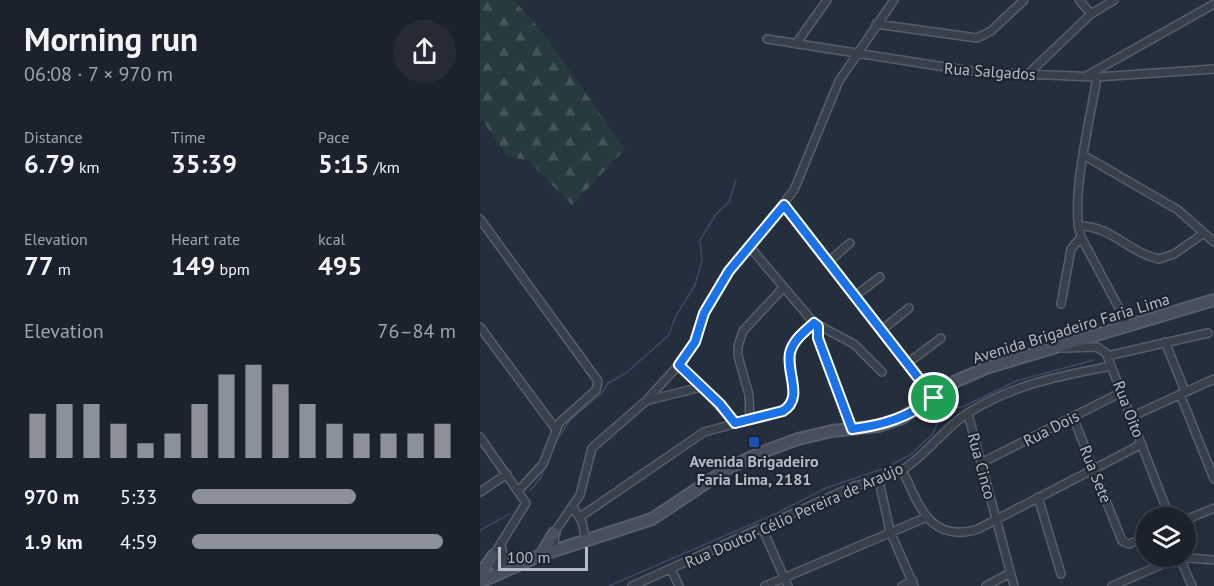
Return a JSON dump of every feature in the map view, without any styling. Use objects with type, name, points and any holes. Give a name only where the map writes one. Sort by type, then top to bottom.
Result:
[{"type":"main road","name":"Avenida Brigadeiro Faria Lima","points":[[480,582],[541,555],[652,519],[730,467],[768,450],[798,439],[878,426],[902,418],[968,375],[1053,346],[1214,300]]},
{"type":"main road","points":[[541,555],[554,533]]},
{"type":"main road","points":[[480,575],[493,556]]},
{"type":"street","points":[[796,44],[827,0]]},
{"type":"street","points":[[555,550],[554,533],[573,507],[583,488],[590,453],[595,445],[646,401],[679,365],[695,342],[704,313],[719,286],[784,205],[800,178],[830,99],[855,54],[894,0]]},
{"type":"street","points":[[876,24],[977,38],[991,31],[1024,0]]},
{"type":"street","points":[[1079,0],[1091,14]]},
{"type":"street","points":[[1027,75],[1091,14],[1114,0]]},
{"type":"street","points":[[1086,77],[1214,4]]},
{"type":"street","name":"Rua Salgados","points":[[767,39],[937,67],[1027,75],[1097,77],[1214,69]]},
{"type":"street","points":[[1097,77],[1084,156],[1078,226],[1081,237],[1128,325]]},
{"type":"street","points":[[1084,156],[1178,210],[1214,242]]},
{"type":"street","points":[[784,205],[909,362],[934,398]]},
{"type":"street","points":[[480,219],[595,376],[598,384],[596,390],[555,428],[543,464],[519,490]]},
{"type":"street","points":[[1078,226],[1101,229],[1152,258],[1159,259],[1174,254],[1204,232]]},
{"type":"street","points":[[1061,304],[1071,249],[1081,237]]},
{"type":"street","points":[[828,262],[850,243]]},
{"type":"street","points":[[750,246],[783,288],[816,324],[854,344],[882,372]]},
{"type":"street","points":[[855,296],[880,277]]},
{"type":"street","points":[[750,420],[749,395],[738,346],[743,331],[783,288]]},
{"type":"street","points":[[883,329],[909,308]]},
{"type":"street","points":[[580,517],[687,442],[716,428],[783,411],[793,402],[790,352],[796,341],[816,324]]},
{"type":"street","points":[[816,324],[818,338],[852,429]]},
{"type":"street","points":[[480,327],[555,428]]},
{"type":"street","points":[[1053,346],[1066,349],[1097,346],[1107,356],[1208,333]]},
{"type":"street","points":[[909,362],[941,338]]},
{"type":"street","points":[[1165,342],[1213,476]]},
{"type":"street","name":"Rua Oito","points":[[1107,356],[1166,507]]},
{"type":"street","points":[[679,365],[735,423]]},
{"type":"street","name":"Rua Doutor Célio Pereira de Araújo","points":[[632,586],[854,486],[879,481],[902,470],[968,414],[1002,394],[1031,382],[1111,366]]},
{"type":"street","points":[[1131,417],[1214,379]]},
{"type":"street","points":[[646,401],[701,387]]},
{"type":"street","name":"Rua Dois","points":[[981,463],[1122,392]]},
{"type":"street","name":"Rua Cinco","points":[[968,414],[1014,586]]},
{"type":"street","name":"Rua Sete","points":[[1073,417],[1118,532],[1125,544],[1136,540]]},
{"type":"street","points":[[480,437],[519,490],[526,505],[493,556],[502,571]]},
{"type":"street","points":[[902,470],[927,518],[937,528],[950,533],[976,530],[1142,444]]},
{"type":"street","points":[[480,492],[507,474]]},
{"type":"street","points":[[879,481],[890,531],[914,584],[902,586]]},
{"type":"street","points":[[1038,497],[1061,574]]},
{"type":"street","points":[[573,507],[580,517],[586,541]]},
{"type":"street","points":[[1196,515],[1214,508]]},
{"type":"street","points":[[765,586],[890,531],[927,518]]},
{"type":"street","points":[[762,528],[788,586]]},
{"type":"street","points":[[501,545],[502,571]]},
{"type":"street","points":[[1196,558],[1214,560]]},
{"type":"street","points":[[1114,586],[1128,583],[1159,567]]},
{"type":"street","points":[[1183,567],[1192,586]]},
{"type":"street","points":[[671,569],[679,586]]},
{"type":"street","points":[[986,586],[1010,573]]},
{"type":"green space","points":[[480,0],[514,0],[544,34],[625,149],[572,205],[528,160],[508,157],[480,117]]},
{"type":"waterway","points":[[554,444],[570,420],[601,394],[608,383],[626,373],[668,336],[676,316],[695,285],[702,260],[700,240],[716,214],[729,202],[736,180]]},
{"type":"waterway","points":[[609,586],[773,515],[826,488],[885,468],[910,455],[933,434],[940,417],[951,409],[965,406],[1016,381],[1094,360]]},
{"type":"waterway","points":[[530,491],[541,477],[552,449]]},
{"type":"waterway","points":[[480,530],[510,514]]},
{"type":"place","name":"Avenida Brigadeiro Faria Lima, 2181","points":[[754,442]]},
{"type":"route","points":[[784,205],[909,362],[934,398],[902,418],[878,426],[852,429],[818,338],[818,326],[814,323],[796,341],[790,352],[794,398],[790,406],[783,411],[735,423],[720,404],[679,365],[695,342],[704,313],[729,271],[784,205]]}]
